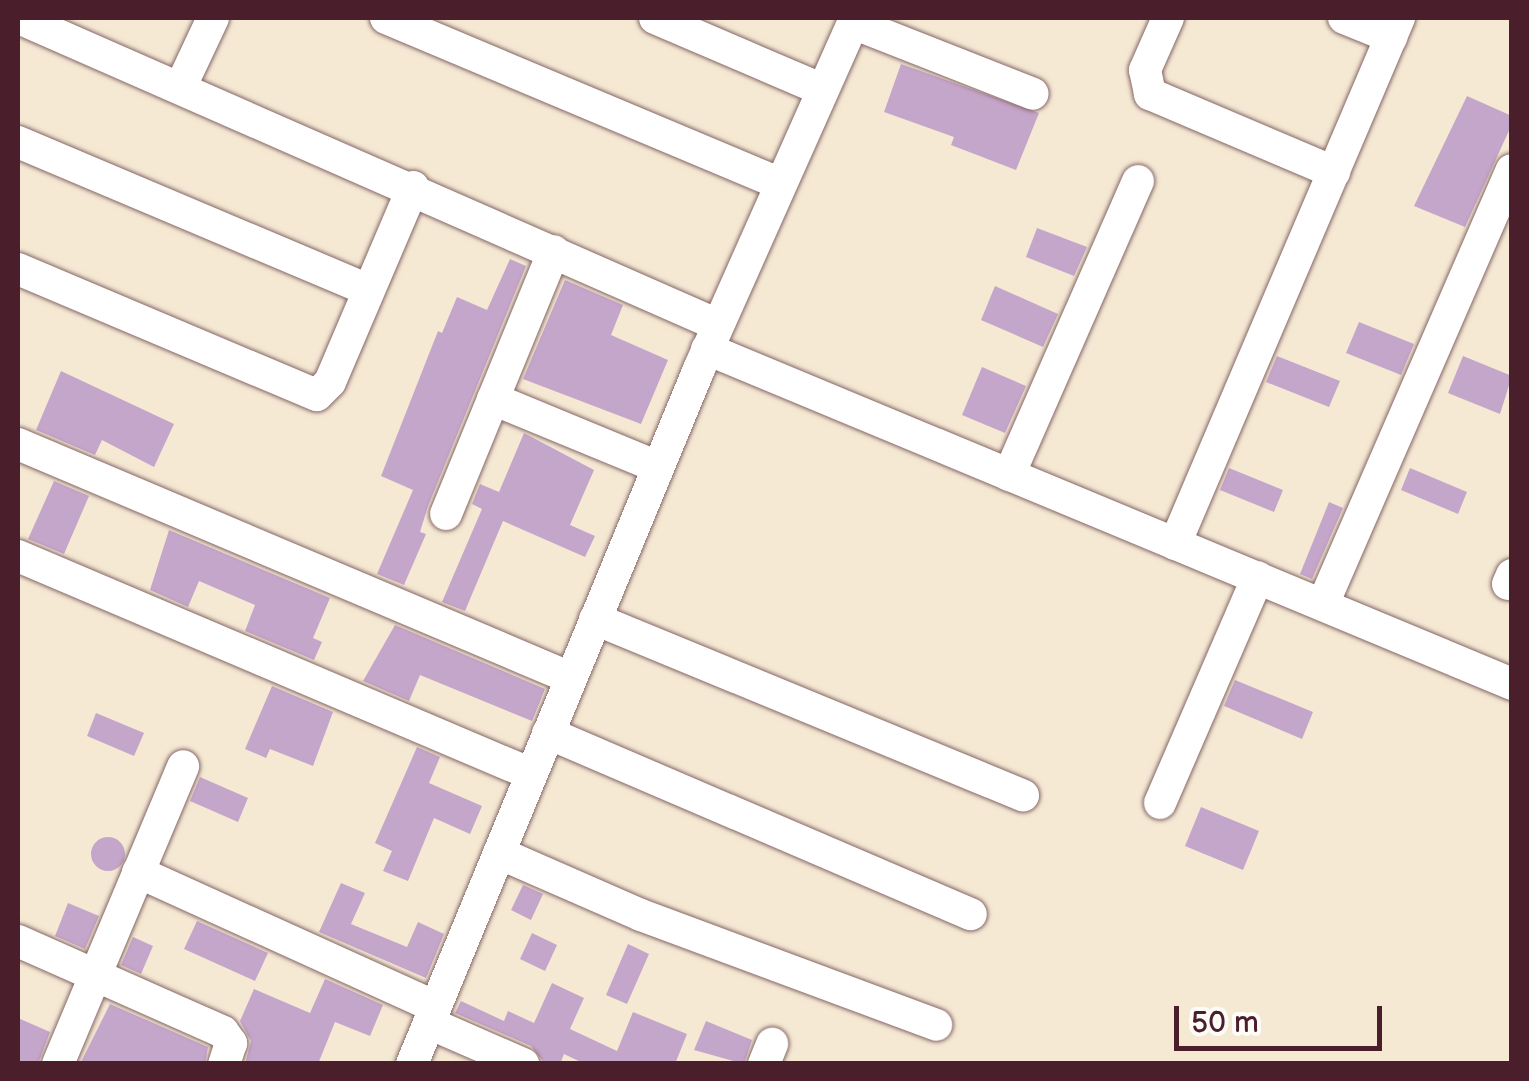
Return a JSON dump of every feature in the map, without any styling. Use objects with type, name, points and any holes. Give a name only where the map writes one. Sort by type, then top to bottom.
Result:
[{"type":"street","points":[[20,18],[554,250],[713,337],[1009,475],[1512,684]]},
{"type":"street","points":[[181,86],[213,18]]},
{"type":"street","points":[[386,18],[780,184]]},
{"type":"street","points":[[655,18],[821,90]]},
{"type":"street","points":[[1168,18],[1145,70],[1150,94],[1334,172]]},
{"type":"street","points":[[1176,544],[1395,27],[1344,18]]},
{"type":"street","points":[[412,1064],[713,337],[854,20],[1032,94]]},
{"type":"street","points":[[18,142],[368,290]]},
{"type":"street","points":[[1324,604],[1512,170]]},
{"type":"street","points":[[1009,475],[1138,181]]},
{"type":"street","points":[[18,269],[317,395],[330,382],[413,186]]},
{"type":"street","points":[[446,514],[554,250]]},
{"type":"street","points":[[493,399],[658,467]]},
{"type":"street","points":[[18,444],[571,678]]},
{"type":"street","points":[[18,556],[531,774]]},
{"type":"street","points":[[1160,803],[1258,577]]},
{"type":"street","points":[[595,620],[1023,795]]},
{"type":"street","points":[[548,733],[971,914]]},
{"type":"street","points":[[58,1064],[183,766]]},
{"type":"street","points":[[499,853],[642,915],[936,1025]]},
{"type":"street","points":[[138,872],[432,1014],[523,1064]]},
{"type":"street","points":[[18,941],[223,1032],[231,1043],[224,1064]]},
{"type":"building","points":[[901,64],[1039,113],[1016,170],[951,145],[954,137],[884,112]]},
{"type":"building","points":[[1467,96],[1512,116],[1512,124],[1465,227],[1414,206]]},
{"type":"building","points":[[1037,228],[1087,247],[1074,276],[1026,257]]},
{"type":"building","points":[[510,259],[526,266],[428,506],[420,532],[426,534],[404,585],[377,574],[413,490],[381,476],[438,331],[442,333],[457,297],[487,310]]},
{"type":"building","points":[[565,280],[623,305],[611,335],[668,360],[641,424],[523,379]]},
{"type":"building","points":[[995,286],[1058,314],[1043,347],[981,320]]},
{"type":"building","points":[[1359,322],[1414,344],[1401,375],[1346,353]]},
{"type":"building","points":[[1277,356],[1340,381],[1329,407],[1266,382]]},
{"type":"building","points":[[1463,356],[1512,376],[1500,414],[1448,393]]},
{"type":"building","points":[[982,367],[1026,386],[1005,433],[962,415]]},
{"type":"building","points":[[61,371],[174,424],[154,467],[102,440],[95,455],[36,430]]},
{"type":"building","points":[[524,433],[594,470],[570,525],[595,536],[585,557],[503,521],[465,611],[442,602],[482,509],[472,504],[480,484],[499,492]]},
{"type":"building","points":[[1229,468],[1283,490],[1274,512],[1220,490]]},
{"type":"building","points":[[1410,468],[1467,492],[1458,514],[1401,490]]},
{"type":"building","points":[[54,481],[89,496],[64,554],[28,539]]},
{"type":"building","points":[[1329,502],[1343,508],[1312,579],[1300,574]]},
{"type":"building","points":[[169,530],[330,598],[313,638],[322,642],[314,660],[245,631],[255,605],[199,581],[188,607],[150,590]]},
{"type":"building","points":[[395,625],[545,689],[532,721],[420,675],[409,701],[363,681]]},
{"type":"building","points":[[1235,680],[1313,712],[1302,739],[1224,706]]},
{"type":"building","points":[[272,686],[333,712],[313,766],[270,749],[266,758],[245,749]]},
{"type":"building","points":[[96,713],[144,733],[134,756],[87,736]]},
{"type":"building","points":[[417,747],[440,757],[429,783],[482,806],[470,834],[434,818],[408,881],[383,871],[392,851],[375,843]]},
{"type":"building","points":[[200,777],[248,798],[238,822],[190,801]]},
{"type":"building","points":[[1201,807],[1259,831],[1243,870],[1185,846]]},
{"type":"building","points":[[108,837],[120,842],[125,854],[120,866],[108,871],[96,866],[91,854],[96,842]]},
{"type":"building","points":[[341,883],[365,893],[351,924],[407,947],[418,922],[444,934],[426,978],[319,932]]},
{"type":"building","points":[[523,885],[543,894],[531,920],[511,910]]},
{"type":"building","points":[[68,903],[99,916],[85,949],[55,936]]},
{"type":"building","points":[[197,921],[268,953],[255,981],[184,949]]},
{"type":"building","points":[[532,933],[557,945],[545,971],[520,959]]},
{"type":"building","points":[[133,937],[153,946],[141,974],[121,965]]},
{"type":"building","points":[[628,944],[649,954],[627,1004],[606,995]]},
{"type":"building","points":[[325,979],[383,1005],[370,1036],[335,1022],[318,1064],[245,1064],[251,1041],[240,1021],[254,989],[310,1013]]},
{"type":"building","points":[[552,983],[584,998],[570,1029],[617,1051],[633,1012],[687,1034],[675,1064],[585,1064],[564,1054],[560,1064],[545,1064],[531,1046],[455,1013],[461,1001],[504,1021],[508,1011],[534,1023]]},
{"type":"building","points":[[110,1004],[208,1047],[205,1064],[80,1064]]},
{"type":"building","points":[[18,1018],[50,1032],[38,1064],[18,1064]]},
{"type":"building","points":[[706,1021],[752,1040],[744,1064],[694,1050]]}]
